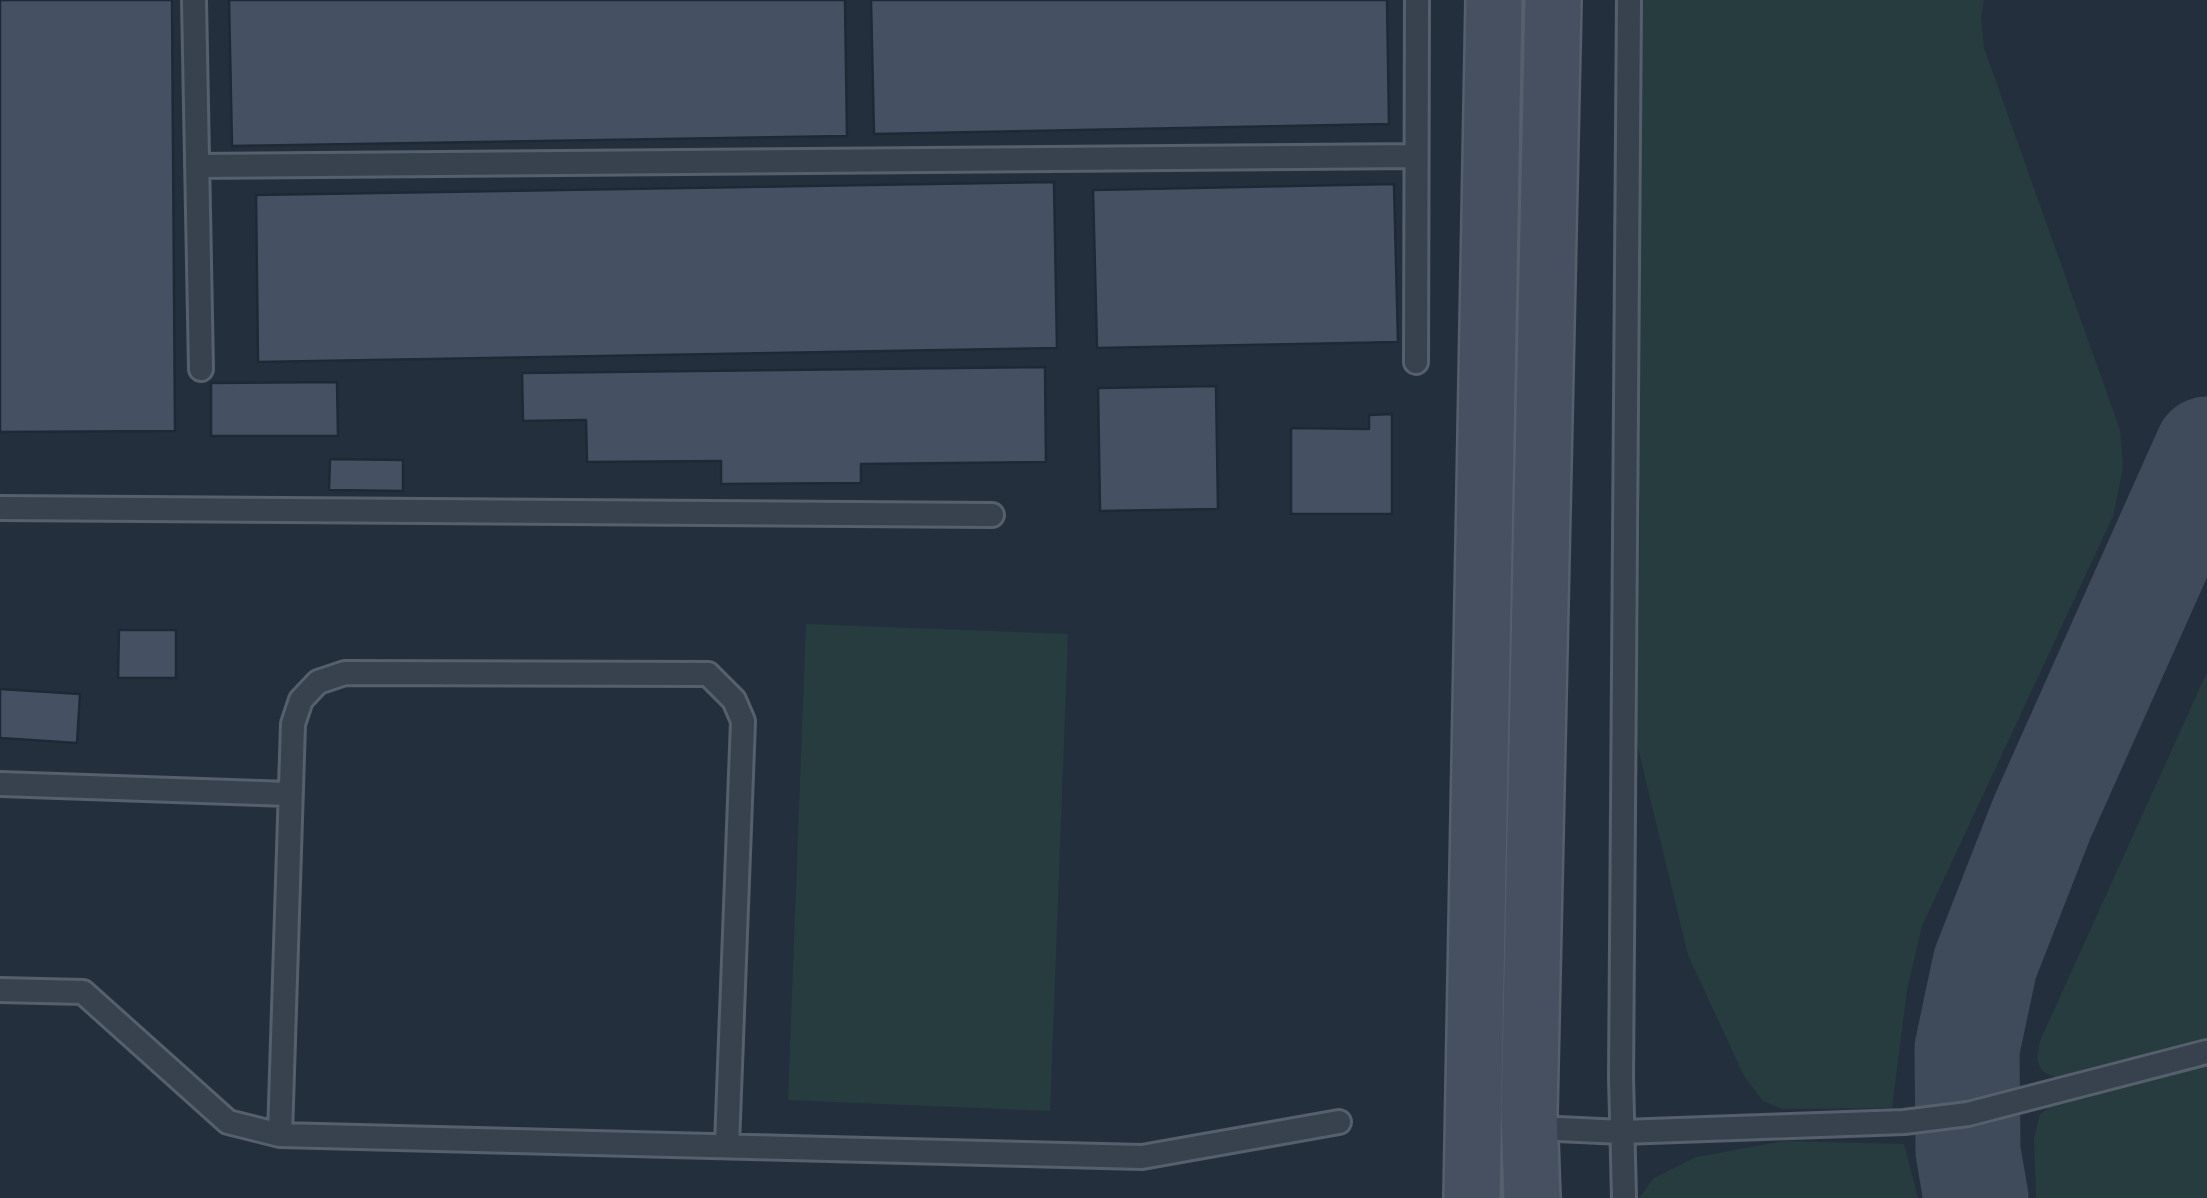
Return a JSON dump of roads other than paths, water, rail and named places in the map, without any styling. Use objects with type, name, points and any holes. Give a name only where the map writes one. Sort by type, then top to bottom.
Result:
[{"type":"street","points":[[1472,1198],[1494,0]]},
{"type":"street","points":[[1532,1198],[1529,1112],[1554,0]]},
{"type":"lane","points":[[194,0],[201,369]]},
{"type":"lane","points":[[1416,362],[1417,0]]},
{"type":"lane","points":[[1624,1198],[1629,0]]},
{"type":"lane","points":[[197,166],[1416,156]]},
{"type":"lane","points":[[0,508],[992,514]]},
{"type":"lane","points":[[280,1135],[289,794],[293,724],[301,700],[318,682],[345,673],[708,674],[734,700],[744,720],[728,1145]]},
{"type":"lane","points":[[0,784],[289,794]]},
{"type":"lane","points":[[0,990],[83,992],[228,1122],[280,1135],[1142,1157],[1339,1122]]},
{"type":"lane","points":[[1558,1129],[1622,1132],[1904,1122],[1968,1114],[2207,1052]]}]
